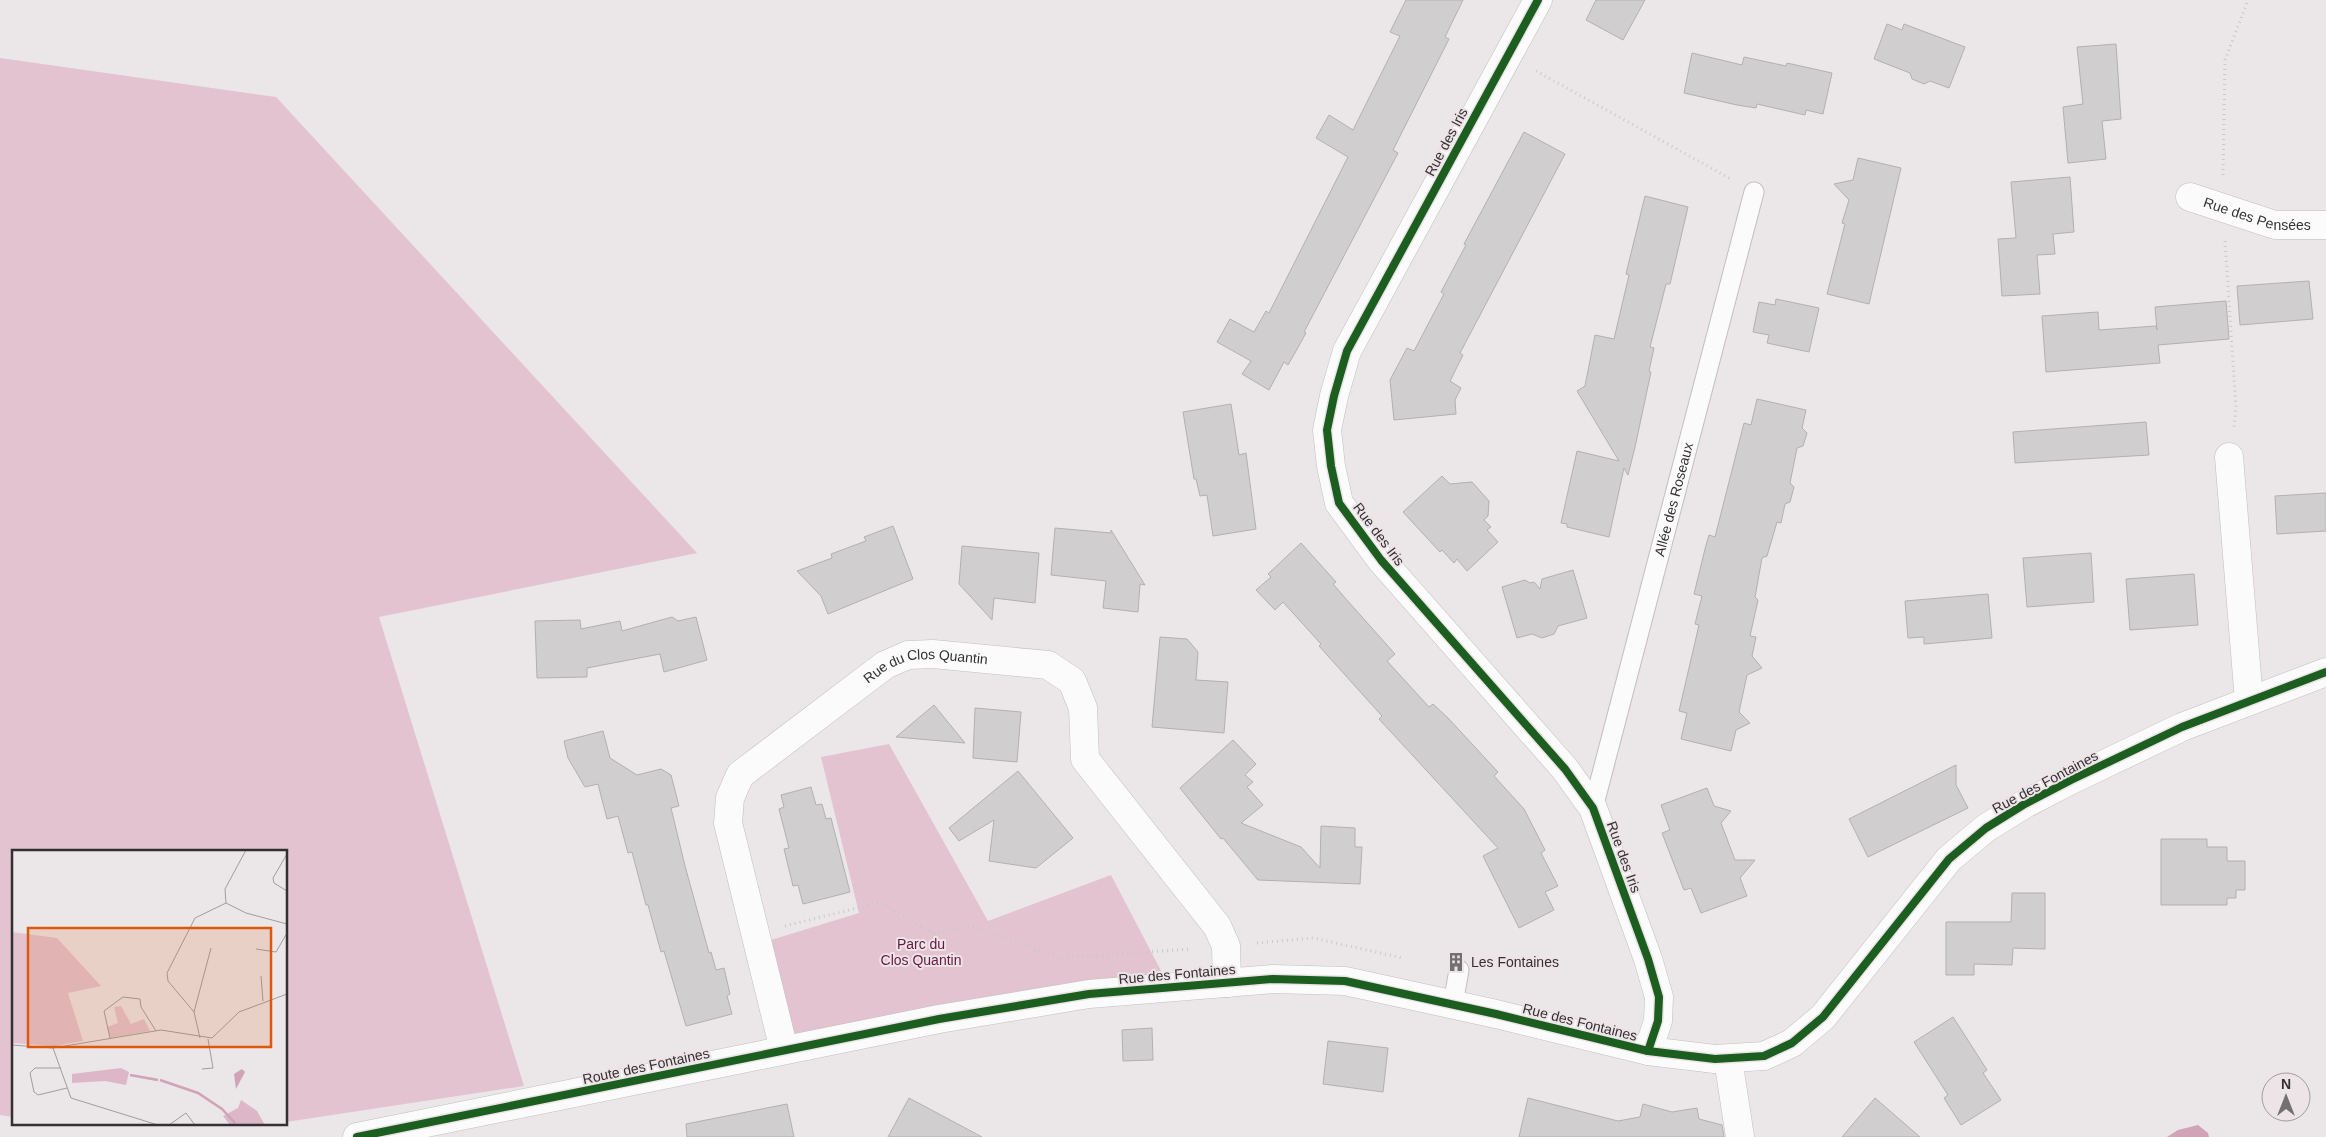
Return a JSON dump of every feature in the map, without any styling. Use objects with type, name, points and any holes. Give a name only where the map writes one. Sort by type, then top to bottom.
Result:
[{"type":"street","name":"Rue des Iris","points":[[1538,0],[1348,351],[1334,396],[1327,430],[1331,466],[1339,503],[1381,560],[1565,769],[1594,808],[1648,959],[1659,997],[1658,1021],[1648,1051]]},
{"type":"street","name":"Rue des Pensées","points":[[2190,197],[2276,225],[2326,224]]},
{"type":"street","points":[[2229,458],[2250,701]]},
{"type":"street","name":"Rue du Clos Quantin","points":[[784,1050],[728,823],[730,798],[740,775],[885,665],[908,655],[933,654],[1048,665],[1072,681],[1082,708],[1084,759],[1217,926],[1226,946],[1227,983]]},
{"type":"street","name":"Rue des Fontaines","points":[[939,1018],[1089,994],[1273,979],[1345,982],[1453,1004],[1648,1051],[1728,1059],[1764,1056],[1792,1043],[1823,1017],[1949,859],[1986,828],[2023,805],[2071,780],[2182,727],[2326,672]]},
{"type":"street","name":"Route des Fontaines","points":[[357,1137],[939,1018]]},
{"type":"street","points":[[1728,1059],[1740,1137]]},
{"type":"lane","name":"Allée des Roseaux","points":[[1594,808],[1754,192]]},
{"type":"lane","points":[[1453,1004],[1459,970]]},
{"type":"path","points":[[2229,458],[2236,408],[2223,207],[2225,60],[2248,0]]},
{"type":"path","points":[[1508,55],[1754,192]]},
{"type":"path","points":[[778,928],[882,902],[916,925],[934,933],[971,926],[1061,958],[1226,946]]},
{"type":"green space","points":[[0,58],[276,97],[697,553],[379,617],[524,1086],[288,1122],[288,850],[12,850],[12,1117],[0,1115]]},
{"type":"green space","name":"Parc du Clos Quantin","points":[[889,744],[988,921],[1111,875],[1169,986],[784,1050],[758,944],[859,913],[821,757]]},
{"type":"shaded area","points":[[2198,1125],[2208,1133],[2209,1137],[2167,1137],[2178,1130]]},
{"type":"building","points":[[1406,0],[1463,0],[1445,37],[1449,39],[1393,150],[1398,153],[1304,332],[1306,333],[1288,365],[1284,362],[1269,390],[1242,374],[1251,361],[1217,342],[1230,319],[1254,332],[1266,311],[1269,313],[1348,157],[1316,138],[1329,115],[1353,130],[1400,36],[1390,32]]},
{"type":"building","points":[[1596,0],[1645,0],[1623,40],[1586,20]]},
{"type":"building","points":[[1887,24],[1902,30],[1904,24],[1965,47],[1949,88],[1930,81],[1924,84],[1912,79],[1910,73],[1874,59]]},
{"type":"building","points":[[2116,44],[2121,119],[2102,121],[2106,159],[2068,163],[2063,107],[2083,104],[2077,47]]},
{"type":"building","points":[[1692,53],[1742,65],[1744,57],[1786,66],[1787,63],[1832,73],[1823,114],[1806,110],[1805,115],[1757,104],[1756,108],[1684,93]]},
{"type":"building","points":[[1524,132],[1565,154],[1460,353],[1463,355],[1450,381],[1461,388],[1455,400],[1456,414],[1394,420],[1390,380],[1407,348],[1414,351],[1444,294],[1441,292],[1466,245],[1464,244]]},
{"type":"building","points":[[1858,158],[1901,168],[1869,304],[1827,294],[1845,224],[1842,223],[1849,200],[1834,184],[1853,180]]},
{"type":"building","points":[[2070,177],[2074,232],[2053,234],[2055,254],[2037,255],[2040,294],[2002,296],[1998,239],[2016,238],[2011,182]]},
{"type":"building","points":[[1645,196],[1688,207],[1670,284],[1666,284],[1650,347],[1654,348],[1649,371],[1651,372],[1635,447],[1628,475],[1624,468],[1609,537],[1567,527],[1567,524],[1561,523],[1577,451],[1619,461],[1577,391],[1585,386],[1595,335],[1614,339],[1629,275],[1626,274]]},
{"type":"building","points":[[2309,281],[2313,319],[2240,325],[2237,286]]},
{"type":"building","points":[[1776,299],[1819,308],[1809,352],[1767,343],[1769,335],[1753,332],[1759,302],[1775,305]]},
{"type":"building","points":[[2226,301],[2229,339],[2158,345],[2160,363],[2046,372],[2042,316],[2098,312],[2099,330],[2156,326],[2157,330],[2155,307]]},
{"type":"building","points":[[1757,399],[1806,410],[1802,428],[1807,433],[1803,446],[1797,448],[1790,483],[1794,487],[1790,502],[1785,504],[1781,523],[1777,522],[1767,556],[1762,558],[1755,597],[1758,600],[1750,636],[1756,637],[1752,656],[1762,668],[1747,675],[1739,712],[1750,723],[1736,730],[1731,751],[1681,739],[1687,713],[1679,711],[1699,625],[1695,624],[1702,596],[1694,594],[1705,549],[1709,535],[1715,537],[1744,423],[1751,425]]},
{"type":"building","points":[[1231,404],[1239,455],[1246,453],[1256,529],[1213,536],[1207,495],[1200,496],[1196,479],[1194,479],[1183,412]]},
{"type":"building","points":[[2146,422],[2149,455],[2015,463],[2013,432]]},
{"type":"building","points":[[1442,476],[1450,484],[1472,482],[1489,501],[1488,516],[1484,520],[1491,527],[1487,530],[1498,542],[1467,571],[1457,559],[1454,563],[1442,550],[1440,552],[1403,512]]},
{"type":"building","points":[[2326,493],[2326,531],[2277,534],[2275,496]]},
{"type":"building","points":[[893,526],[913,579],[828,614],[821,596],[797,571],[832,558],[831,554],[866,541],[864,537]]},
{"type":"building","points":[[1055,528],[1111,533],[1111,530],[1145,585],[1140,584],[1138,612],[1103,608],[1106,581],[1051,575]]},
{"type":"building","points":[[1301,543],[1336,582],[1333,584],[1395,654],[1387,661],[1429,707],[1433,704],[1448,718],[1498,772],[1494,776],[1524,809],[1545,850],[1541,853],[1558,886],[1545,892],[1554,910],[1519,928],[1483,856],[1498,848],[1379,719],[1382,716],[1319,646],[1321,644],[1283,602],[1275,610],[1256,590],[1271,577],[1268,574]]},
{"type":"building","points":[[962,546],[1039,553],[1035,603],[994,598],[992,620],[959,584]]},
{"type":"building","points":[[2091,553],[2094,602],[2027,607],[2023,558]]},
{"type":"building","points":[[1573,570],[1587,618],[1558,626],[1554,634],[1542,638],[1532,634],[1517,638],[1502,587],[1525,580],[1530,583],[1534,582],[1540,589],[1542,579]]},
{"type":"building","points":[[2194,574],[2198,625],[2130,630],[2126,579]]},
{"type":"building","points":[[1988,594],[1992,638],[1924,644],[1924,637],[1908,638],[1905,601]]},
{"type":"building","points":[[672,617],[678,621],[696,617],[707,660],[664,672],[660,654],[587,668],[587,677],[537,678],[535,621],[580,620],[581,629],[620,621],[622,631]]},
{"type":"building","points":[[1160,637],[1187,639],[1198,652],[1196,680],[1228,682],[1224,733],[1152,727]]},
{"type":"building","points":[[934,705],[965,743],[896,737]]},
{"type":"building","points":[[975,708],[1021,712],[1017,762],[973,758]]},
{"type":"building","points":[[603,731],[610,758],[637,775],[661,769],[671,775],[679,806],[671,808],[685,866],[709,953],[711,952],[716,970],[724,968],[730,994],[727,996],[732,1014],[686,1026],[664,951],[661,952],[648,905],[646,905],[632,852],[628,853],[618,816],[607,819],[598,784],[585,787],[568,758],[564,741]]},
{"type":"building","points":[[1233,740],[1256,764],[1245,775],[1253,782],[1247,787],[1263,805],[1241,823],[1301,847],[1320,868],[1321,826],[1355,828],[1355,847],[1362,847],[1360,884],[1258,880],[1223,838],[1221,839],[1180,788]]},
{"type":"building","points":[[1956,765],[1956,785],[1968,808],[1868,857],[1849,819]]},
{"type":"building","points":[[1018,771],[1073,838],[1036,868],[989,861],[994,820],[959,841],[949,828]]},
{"type":"building","points":[[811,787],[816,805],[822,804],[826,819],[831,818],[850,892],[803,904],[798,885],[793,886],[784,849],[789,848],[779,809],[784,807],[781,795]]},
{"type":"building","points":[[1707,788],[1714,806],[1731,811],[1721,823],[1735,860],[1755,860],[1740,878],[1747,896],[1701,913],[1691,888],[1684,890],[1662,833],[1670,830],[1661,805]]},
{"type":"building","points":[[2161,839],[2207,839],[2207,847],[2227,847],[2227,861],[2245,861],[2245,890],[2236,890],[2236,898],[2227,898],[2227,905],[2161,905]]},
{"type":"building","points":[[2012,893],[2045,893],[2045,949],[2013,948],[2012,965],[1974,964],[1974,975],[1946,975],[1946,922],[2011,922]]},
{"type":"building","points":[[1953,1017],[1987,1070],[1983,1073],[2001,1100],[1961,1125],[1944,1098],[1948,1095],[1914,1042]]},
{"type":"building","points":[[1152,1028],[1153,1060],[1123,1061],[1122,1030]]},
{"type":"building","points":[[1328,1041],[1388,1048],[1383,1092],[1323,1084]]},
{"type":"building","points":[[909,1098],[982,1137],[888,1137]]},
{"type":"building","points":[[1528,1098],[1618,1121],[1640,1117],[1643,1104],[1672,1112],[1697,1108],[1699,1119],[1722,1125],[1724,1137],[1519,1137]]},
{"type":"building","points":[[1875,1098],[1920,1137],[1842,1137]]},
{"type":"building","points":[[787,1104],[794,1137],[687,1137],[686,1124]]},
{"type":"cycle path","points":[[1538,0],[1347,351],[1334,396],[1327,430],[1331,466],[1339,503],[1381,560],[1565,769],[1593,808],[1648,959],[1659,997],[1658,1021],[1648,1051]]},
{"type":"cycle path","points":[[357,1137],[939,1019],[1089,994],[1273,979],[1345,981],[1496,1014],[1648,1051],[1715,1059],[1764,1056],[1792,1043],[1823,1017],[1949,859],[1986,828],[2023,805],[2071,780],[2182,727],[2326,672]]},
{"type":"place","name":"Les Fontaines","points":[[1456,962]]}]
